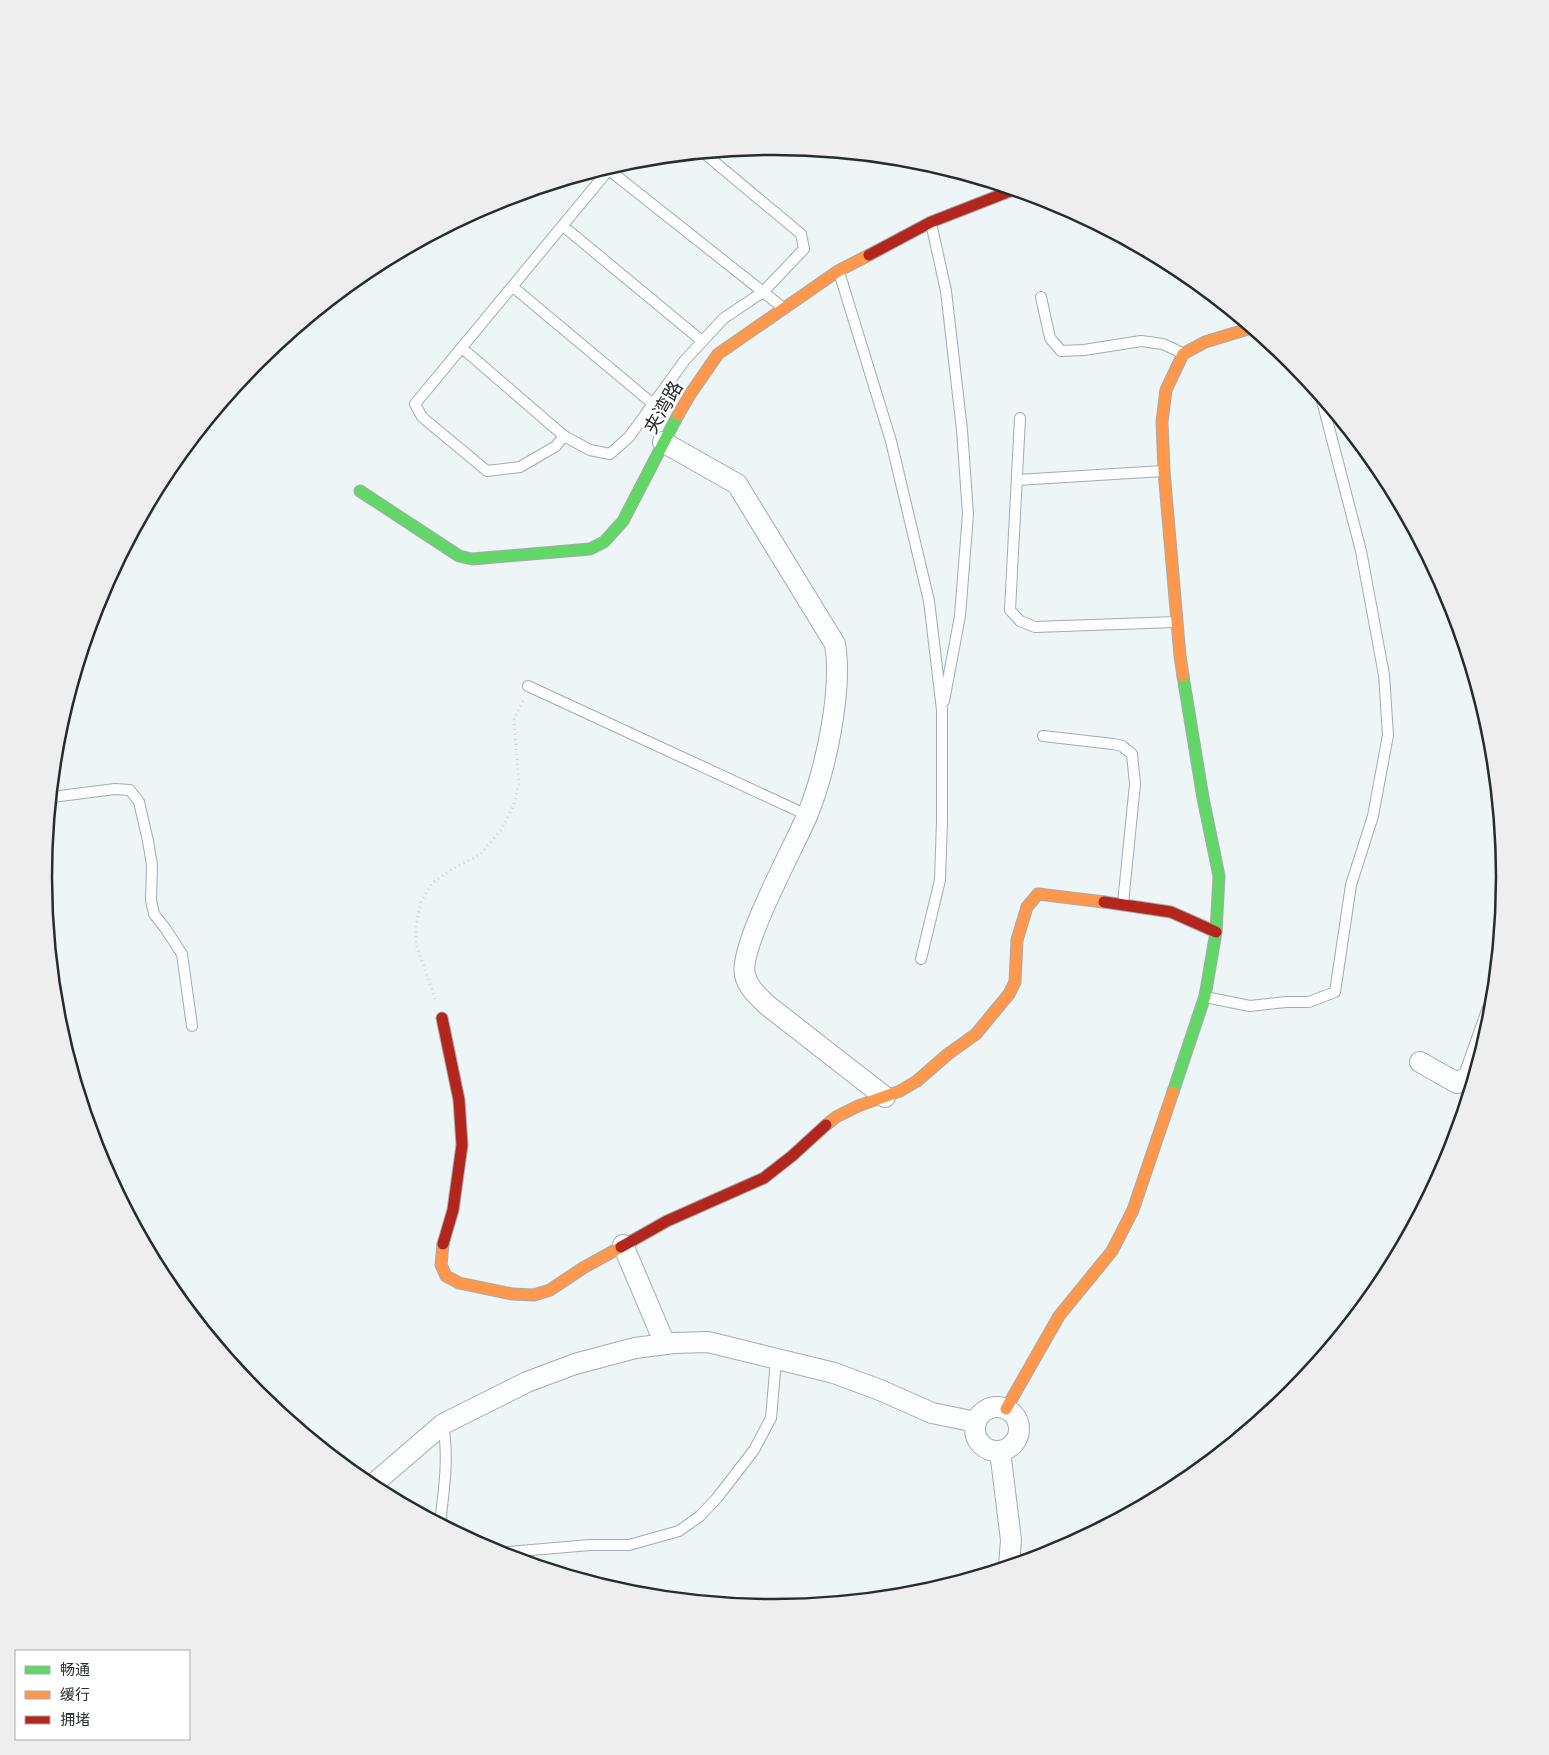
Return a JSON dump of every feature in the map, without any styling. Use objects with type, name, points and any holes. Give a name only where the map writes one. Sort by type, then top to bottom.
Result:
[{"type":"street","name":"夹湾路","points":[[360,491],[459,556],[472,559],[590,549],[604,542],[623,521],[663,442],[691,393],[718,354],[838,271],[931,222],[1005,193]]},
{"type":"street","points":[[1006,1409],[1058,1316],[1112,1251],[1133,1210],[1204,996],[1216,932],[1219,876],[1200,779],[1180,656],[1164,471],[1162,422],[1166,390],[1183,354],[1205,342],[1245,330]]},
{"type":"street","points":[[663,442],[737,484],[835,644],[838,658],[834,710],[822,770],[807,816],[749,943],[744,974],[751,989],[767,1005],[885,1097]]},
{"type":"street","points":[[442,1018],[459,1100],[462,1145],[453,1210],[442,1247],[441,1265],[446,1276],[459,1282],[512,1294],[534,1296],[550,1290],[583,1268],[667,1221],[764,1178],[836,1117],[858,1106],[900,1091],[917,1081],[948,1054],[976,1034],[1009,994],[1015,982],[1017,940],[1027,907],[1038,894],[1171,912],[1216,932]]},
{"type":"street","points":[[1420,1062],[1457,1083],[1468,1076]]},
{"type":"street","points":[[623,1245],[665,1344]]},
{"type":"street","points":[[377,1481],[443,1424],[526,1382],[575,1364],[634,1348],[665,1344],[708,1342],[853,1379],[932,1413],[976,1422]]},
{"type":"street","points":[[999,1407],[1006,1409],[1016,1419],[1019,1432],[1013,1444],[1007,1449],[993,1451],[980,1443],[977,1437],[976,1422],[986,1411],[999,1407]]},
{"type":"street","points":[[1000,1451],[1011,1540],[1009,1560]]},
{"type":"lane","points":[[462,348],[564,436],[590,450],[610,454],[629,437],[685,360],[702,341],[724,318],[763,292],[804,249],[801,234],[711,159]]},
{"type":"lane","points":[[616,173],[783,308]]},
{"type":"lane","points":[[564,436],[556,446],[520,467],[487,471],[422,417],[415,404],[603,176]]},
{"type":"lane","points":[[931,222],[946,291],[962,430],[968,514],[960,616],[942,710]]},
{"type":"lane","points":[[563,226],[702,341]]},
{"type":"lane","points":[[838,271],[898,469],[929,601],[942,710],[940,880],[920,959]]},
{"type":"lane","points":[[513,286],[653,404]]},
{"type":"lane","points":[[1041,297],[1050,338],[1061,351],[1084,350],[1141,341],[1163,344],[1183,354]]},
{"type":"lane","points":[[1204,996],[1250,1006],[1286,1002],[1309,1002],[1335,992],[1351,885],[1373,816],[1388,735],[1384,675],[1362,551],[1325,410]]},
{"type":"lane","points":[[1020,418],[1010,610],[1020,621],[1035,627],[1177,622]]},
{"type":"lane","points":[[1017,480],[1164,471]]},
{"type":"lane","points":[[528,686],[807,816]]},
{"type":"lane","points":[[1043,736],[1122,746],[1132,754],[1136,784],[1123,904]]},
{"type":"lane","points":[[58,796],[115,789],[130,790],[139,802],[152,865],[150,900],[154,914],[182,954],[192,1026]]},
{"type":"lane","points":[[515,1551],[590,1544],[629,1545],[680,1531],[700,1516],[717,1498],[754,1450],[771,1418],[776,1360]]},
{"type":"lane","points":[[441,1518],[447,1444],[443,1424]]},
{"type":"path","points":[[442,1018],[416,944],[416,927],[421,902],[432,883],[454,868],[480,855],[501,830],[513,807],[519,784],[514,720],[528,686]]},
{"type":"traffic: fast","points":[[360,491],[459,556],[472,559],[590,549],[604,542],[623,521],[678,415]]},
{"type":"traffic: fast","points":[[1173,1092],[1205,996],[1216,932],[1219,876],[1203,798],[1183,676]]},
{"type":"traffic: slow","points":[[678,415],[718,354],[838,271],[869,255]]},
{"type":"traffic: slow","points":[[1183,676],[1164,471],[1162,422],[1166,390],[1183,354],[1205,342],[1245,330]]},
{"type":"traffic: slow","points":[[826,1125],[836,1117],[858,1106],[900,1091],[917,1081],[948,1054],[976,1034],[1009,994],[1015,982],[1017,940],[1027,907],[1038,894],[1104,902]]},
{"type":"traffic: slow","points":[[1006,1409],[1059,1316],[1112,1251],[1133,1210],[1173,1092]]},
{"type":"traffic: slow","points":[[443,1244],[441,1265],[446,1276],[459,1283],[512,1294],[534,1295],[550,1290],[583,1268],[621,1247]]},
{"type":"traffic: jam","points":[[869,255],[931,222],[1005,193]]},
{"type":"traffic: jam","points":[[1104,902],[1171,912],[1216,932]]},
{"type":"traffic: jam","points":[[442,1018],[459,1100],[462,1145],[453,1210],[443,1244]]},
{"type":"traffic: jam","points":[[621,1247],[667,1221],[764,1178],[826,1125]]}]
